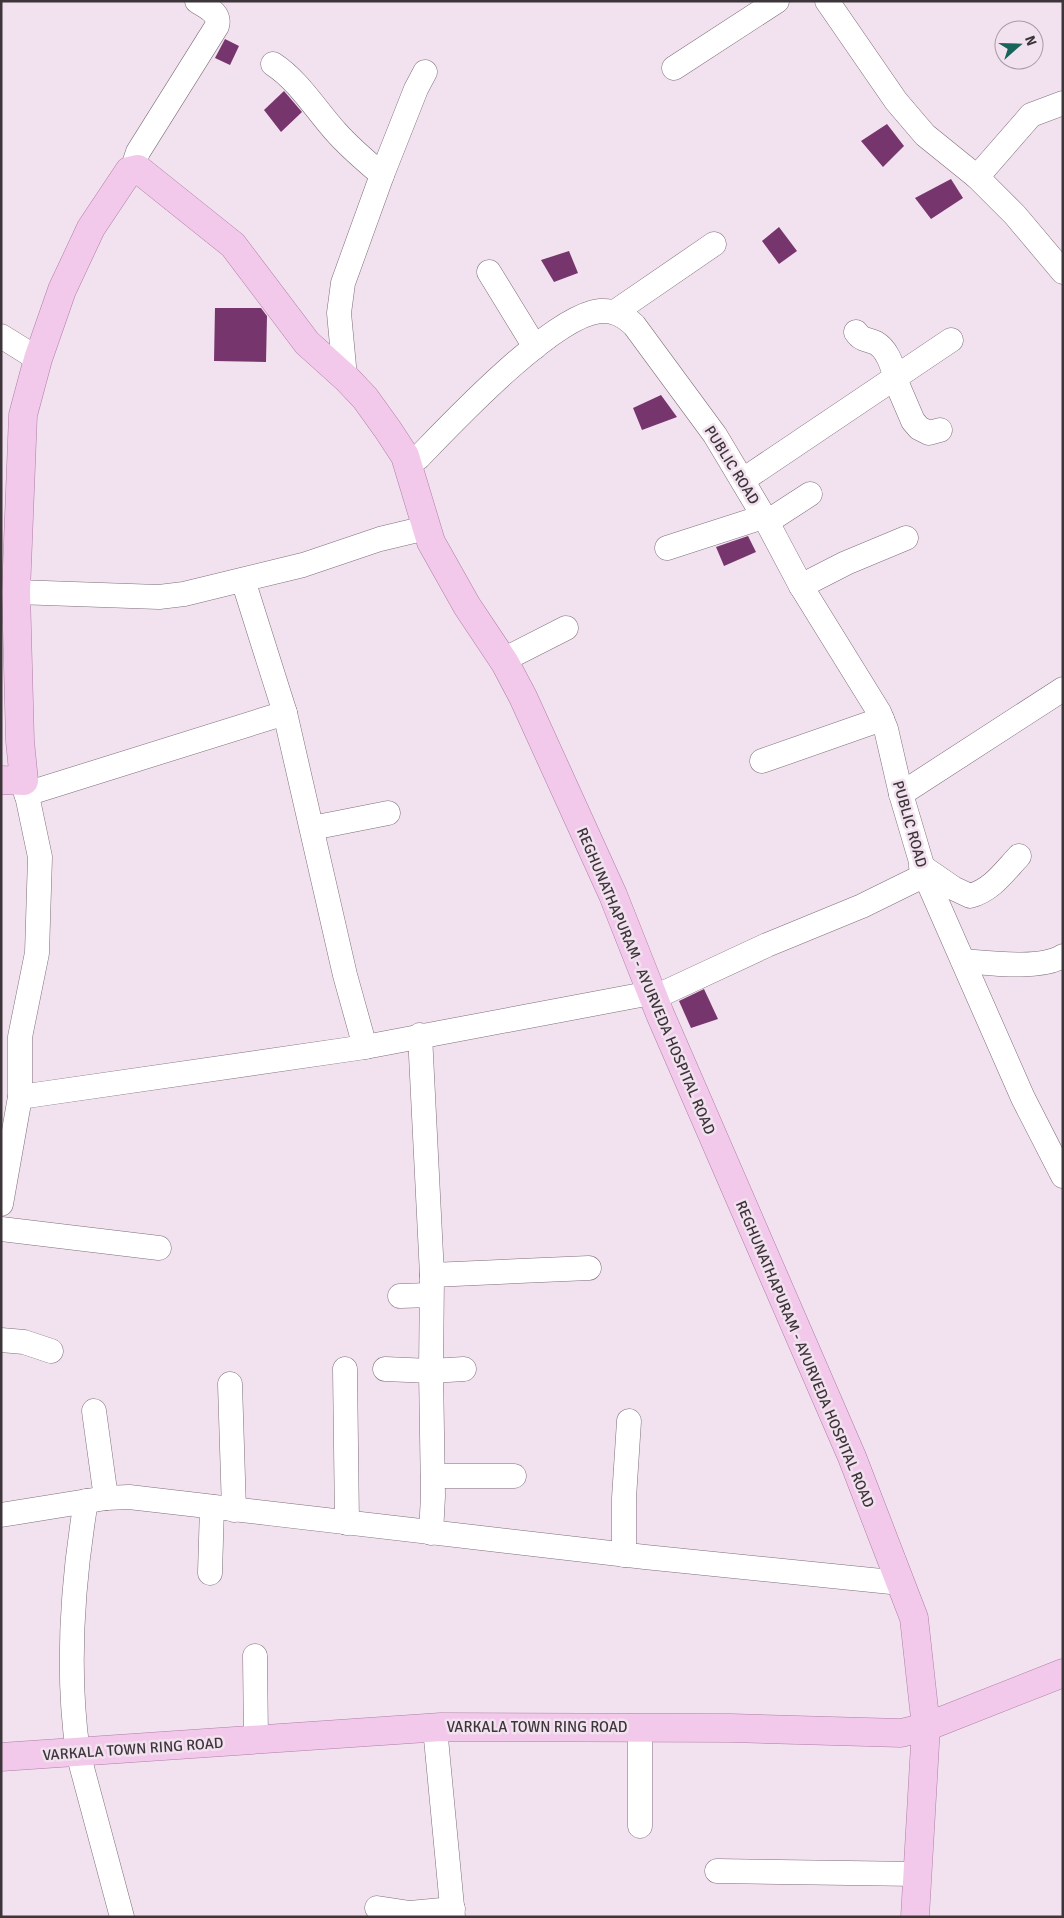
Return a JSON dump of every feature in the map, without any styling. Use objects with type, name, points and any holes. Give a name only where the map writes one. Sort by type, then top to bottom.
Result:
[{"type":"main road","name":"REGHUNATHAPURAM - AYURVEDA HOSPITAL ROAD","points":[[132,170],[138,169],[233,245],[307,343],[365,398],[388,430],[407,465],[430,542],[467,606],[503,660],[524,697],[613,895],[652,996],[852,1457],[914,1618],[926,1728],[915,1917]]},
{"type":"main road","points":[[17,785],[20,741],[16,592],[23,415],[38,358],[62,290],[91,228],[129,171],[132,170]]},
{"type":"main road","name":"VARKALA TOWN RING ROAD","points":[[1,1757],[434,1728],[640,1728],[901,1733],[926,1728],[1063,1673]]},
{"type":"street","points":[[132,170],[138,152],[217,26],[218,20],[216,15],[196,1]]},
{"type":"street","points":[[674,68],[777,1]]},
{"type":"street","points":[[827,1],[896,101],[920,128],[977,177],[1015,215],[1063,272]]},
{"type":"street","points":[[273,64],[300,90],[353,150],[382,175]]},
{"type":"street","points":[[345,377],[339,314],[343,282],[382,175],[416,89],[425,72]]},
{"type":"street","points":[[977,177],[1031,115],[1063,103]]},
{"type":"street","points":[[407,465],[418,458],[471,404],[535,347],[586,315],[600,311],[615,312],[628,301],[662,282],[714,244]]},
{"type":"street","points":[[489,272],[535,347]]},
{"type":"street","name":"PUBLIC ROAD","points":[[615,312],[625,317],[642,334],[715,435],[743,480],[801,586],[873,700],[882,719],[923,871],[1019,1089],[1058,1154],[1063,1176]]},
{"type":"street","points":[[856,332],[862,340],[881,348],[887,354],[895,379],[919,428],[929,433],[940,430]]},
{"type":"street","points":[[1,336],[38,358]]},
{"type":"street","points":[[743,480],[952,340]]},
{"type":"street","points":[[667,548],[767,523],[808,501]]},
{"type":"street","points":[[16,592],[159,597],[184,594],[303,565],[380,539],[426,528]]},
{"type":"street","points":[[801,586],[846,563],[906,538]]},
{"type":"street","points":[[243,580],[285,713],[345,975],[365,1047]]},
{"type":"street","points":[[503,660],[566,628]]},
{"type":"street","points":[[901,794],[1063,689]]},
{"type":"street","points":[[1,1204],[20,1097],[20,1037],[37,953],[40,857],[17,785],[285,713]]},
{"type":"street","points":[[762,761],[882,719]]},
{"type":"street","points":[[312,828],[388,814]]},
{"type":"street","points":[[923,871],[970,896],[984,892],[992,886],[1019,856]]},
{"type":"street","name":"PUBLIC ROAD","points":[[20,1097],[365,1047],[420,1035],[652,996],[767,945],[862,906],[923,871]]},
{"type":"street","points":[[963,961],[1035,963],[1050,962],[1063,956]]},
{"type":"street","points":[[420,1035],[431,1285],[430,1371],[433,1476],[431,1533]]},
{"type":"street","points":[[1,1229],[159,1248]]},
{"type":"street","points":[[400,1296],[431,1285],[589,1268]]},
{"type":"street","points":[[1,1340],[24,1342],[51,1351]]},
{"type":"street","points":[[345,1369],[347,1523]]},
{"type":"street","points":[[385,1369],[430,1371],[464,1369]]},
{"type":"street","points":[[210,1573],[223,1508],[230,1384]]},
{"type":"street","points":[[94,1411],[96,1500],[72,1605],[71,1675],[78,1753],[122,1917]]},
{"type":"street","points":[[624,1555],[624,1498],[629,1421]]},
{"type":"street","points":[[433,1476],[514,1476]]},
{"type":"street","points":[[1,1515],[96,1500],[129,1497],[624,1555],[901,1583]]},
{"type":"street","points":[[255,1656],[256,1740]]},
{"type":"street","points":[[377,1908],[410,1914],[453,1913],[434,1728]]},
{"type":"street","points":[[640,1728],[640,1826]]},
{"type":"street","points":[[717,1871],[917,1874]]},
{"type":"building","points":[[225,39],[239,46],[230,65],[215,58]]},
{"type":"building","points":[[284,91],[302,112],[281,132],[264,110]]},
{"type":"building","points":[[887,124],[904,146],[883,167],[861,141]]},
{"type":"building","points":[[951,179],[963,198],[931,219],[915,198]]},
{"type":"building","points":[[779,227],[797,251],[779,264],[762,241]]},
{"type":"building","points":[[569,251],[578,273],[554,282],[541,260]]},
{"type":"building","points":[[215,308],[261,308],[267,316],[266,362],[214,361]]},
{"type":"building","points":[[661,395],[677,417],[642,430],[633,408]]},
{"type":"building","points":[[748,536],[756,552],[724,566],[716,547]]},
{"type":"building","points":[[704,989],[718,1019],[691,1028],[679,1001]]}]
